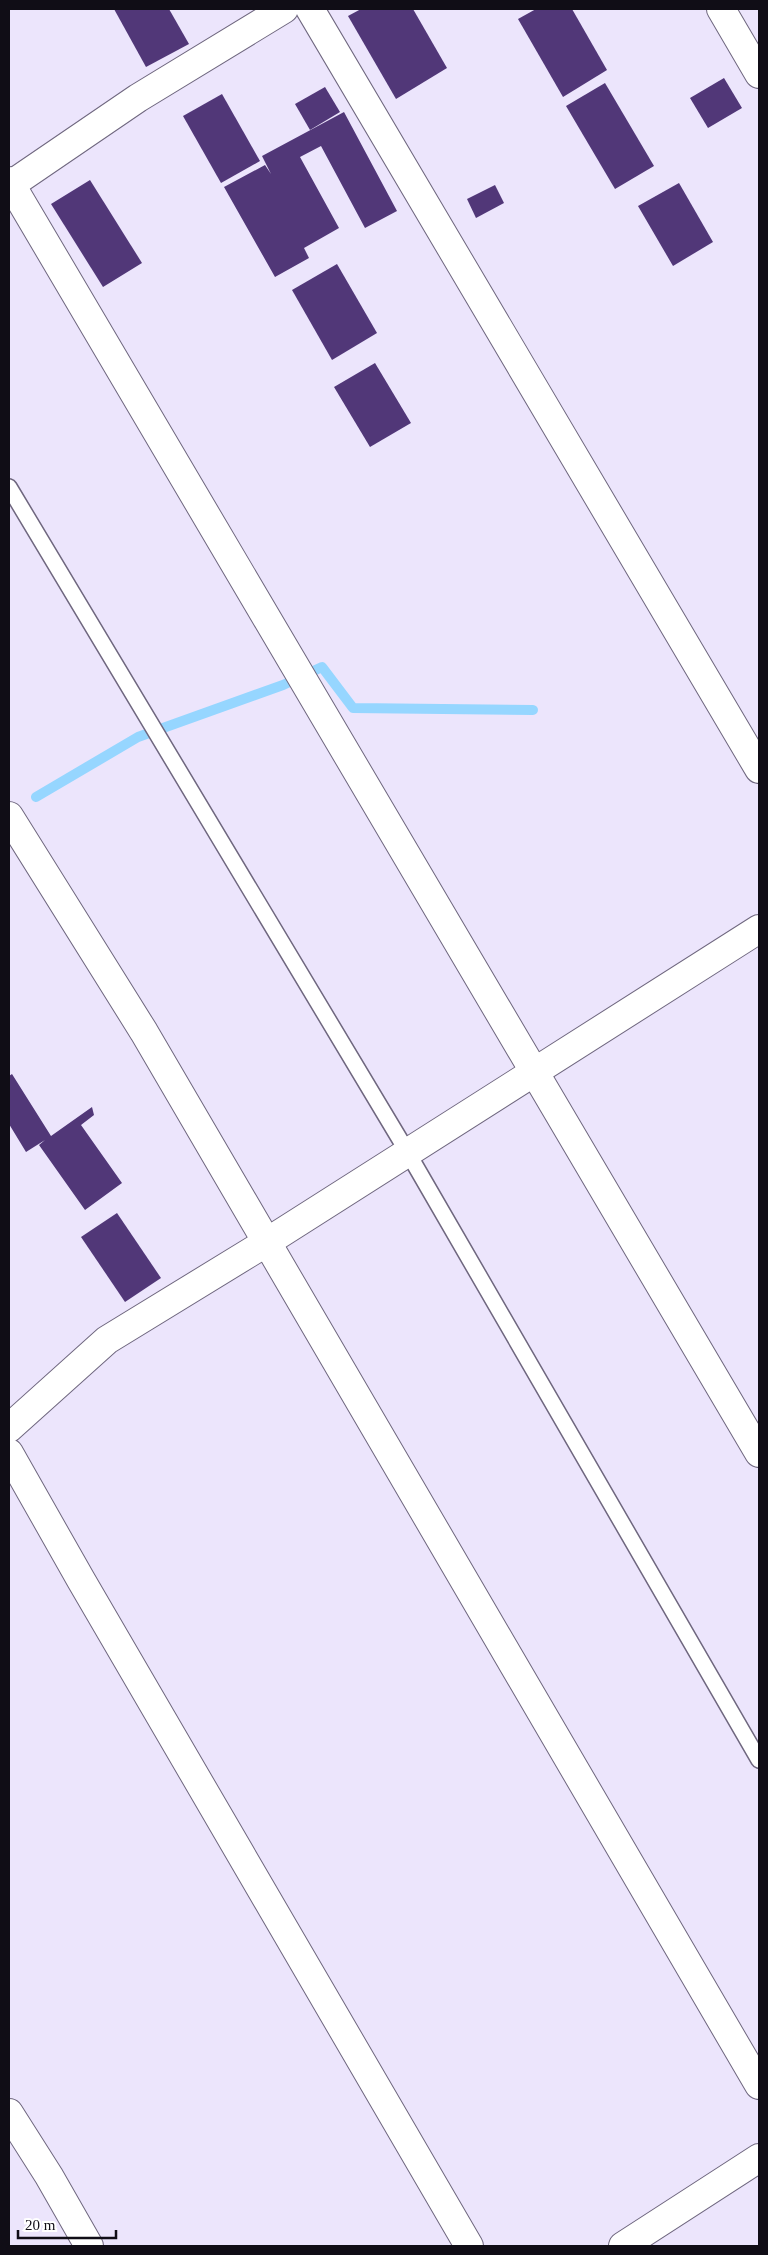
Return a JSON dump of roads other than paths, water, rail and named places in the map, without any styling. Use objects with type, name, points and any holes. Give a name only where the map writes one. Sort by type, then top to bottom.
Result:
[{"type":"street","points":[[284,9],[138,98],[9,183],[759,1453]]},
{"type":"street","points":[[310,9],[759,769]]},
{"type":"street","points":[[720,9],[759,74]]},
{"type":"street","points":[[9,816],[144,1032],[759,2085]]},
{"type":"street","points":[[9,1428],[106,1340],[267,1242],[759,928]]},
{"type":"street","points":[[9,1453],[80,1580],[468,2246]]},
{"type":"street","points":[[9,2113],[49,2176],[89,2246]]},
{"type":"street","points":[[623,2246],[759,2158]]},
{"type":"lane","points":[[9,487],[408,1153],[759,1760]]},
{"type":"waterway","points":[[36,797],[138,737],[283,685],[322,667],[353,708],[533,710]]}]
